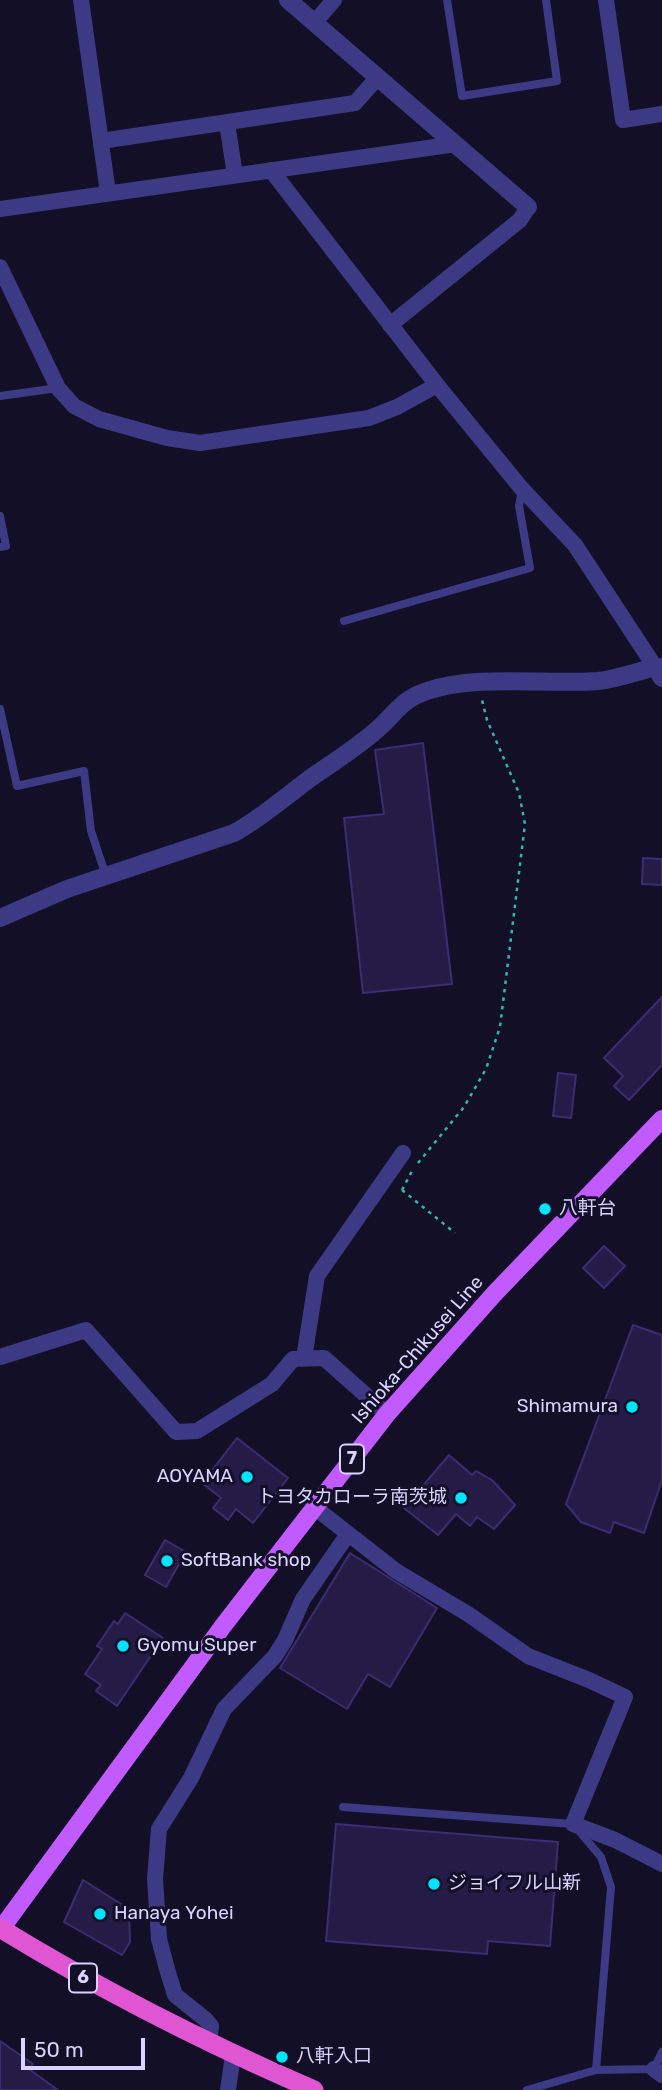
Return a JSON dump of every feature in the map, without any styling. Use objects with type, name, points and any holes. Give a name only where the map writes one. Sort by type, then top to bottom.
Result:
[{"type":"highway","name":"6","points":[[0,1929],[71,1972],[209,2043],[314,2090]]},
{"type":"main road","name":"Ishioka-Chikusei Line","points":[[0,1929],[223,1626],[387,1414],[495,1293],[662,1119]]},
{"type":"street","points":[[81,0],[108,194]]},
{"type":"street","points":[[288,0],[528,207],[520,220],[390,325]]},
{"type":"street","points":[[314,23],[334,0]]},
{"type":"street","points":[[606,0],[623,120],[662,114]]},
{"type":"street","points":[[101,141],[355,103],[378,77]]},
{"type":"street","points":[[227,123],[235,176]]},
{"type":"street","points":[[0,209],[456,144]]},
{"type":"street","points":[[0,918],[67,889],[234,833],[268,813],[382,726],[406,700],[428,691],[479,683],[598,681],[660,670],[575,545],[522,489],[437,385],[271,170]]},
{"type":"street","points":[[0,267],[58,388],[74,406],[99,419],[167,438],[200,443],[369,418],[397,407],[437,385]]},
{"type":"street","points":[[304,1359],[317,1276],[403,1153]]},
{"type":"street","points":[[0,1357],[86,1330],[176,1432],[197,1431],[272,1384],[293,1359],[324,1357],[387,1414]]},
{"type":"street","points":[[314,1507],[396,1571],[468,1614],[528,1656],[625,1697],[573,1824],[615,1840],[662,1864]]},
{"type":"street","points":[[209,2043],[211,2026],[175,1995],[159,1939],[155,1879],[159,1829],[191,1778],[224,1709],[275,1656],[303,1599],[348,1534]]},
{"type":"street","points":[[228,2090],[233,2055]]},
{"type":"lane","points":[[447,0],[462,96],[557,81],[546,0]]},
{"type":"lane","points":[[0,396],[58,388]]},
{"type":"lane","points":[[344,621],[530,568],[519,506],[522,489]]},
{"type":"lane","points":[[0,516],[6,546],[0,547]]},
{"type":"lane","points":[[0,709],[17,786],[84,771],[91,831],[106,876]]},
{"type":"lane","points":[[343,1807],[573,1824],[601,1857],[611,1887],[596,2070]]},
{"type":"lane","points":[[527,2090],[596,2070],[658,2072],[662,2052]]},
{"type":"path","points":[[402,1190],[414,1167],[464,1107],[486,1069],[500,1027],[525,824],[519,793],[487,720],[479,683]]},
{"type":"path","points":[[386,1177],[455,1233]]},
{"type":"building","points":[[423,743],[452,984],[363,993],[344,818],[384,814],[375,750]]},
{"type":"building","points":[[643,858],[662,859],[662,885],[642,884]]},
{"type":"building","points":[[662,997],[662,1065],[629,1100],[614,1086],[623,1076],[604,1058]]},
{"type":"building","points":[[558,1073],[576,1075],[571,1118],[553,1116]]},
{"type":"building","points":[[604,1246],[625,1266],[604,1288],[583,1268]]},
{"type":"building","name":"Shimamura","points":[[633,1325],[662,1335],[662,1480],[644,1533],[614,1522],[610,1533],[581,1522],[566,1504]]},
{"type":"building","points":[[237,1438],[288,1478],[253,1523],[236,1509],[228,1520],[213,1508],[221,1498],[202,1483]]},
{"type":"building","name":"トヨタカローラ南茨城","points":[[449,1455],[472,1475],[476,1471],[492,1480],[515,1505],[494,1529],[477,1517],[470,1526],[456,1514],[438,1535],[404,1508]]},
{"type":"building","points":[[165,1540],[186,1552],[166,1587],[145,1575]]},
{"type":"building","points":[[350,1553],[437,1608],[390,1687],[368,1674],[347,1709],[280,1668]]},
{"type":"building","points":[[125,1613],[163,1638],[117,1706],[96,1691],[101,1685],[85,1674],[102,1649],[97,1646],[114,1621],[118,1624]]},
{"type":"building","points":[[336,1824],[558,1842],[550,1946],[488,1941],[487,1954],[326,1941]]},
{"type":"building","points":[[83,1880],[129,1909],[130,1942],[122,1955],[64,1922]]},
{"type":"building","points":[[0,2041],[33,2064],[29,2069],[58,2090],[0,2090]]},
{"type":"place","name":"八軒台","points":[[545,1209]]},
{"type":"place","name":"Shimamura","points":[[632,1407]]},
{"type":"place","name":"AOYAMA","points":[[247,1477]]},
{"type":"place","name":"トヨタカローラ南茨城","points":[[461,1498]]},
{"type":"place","name":"SoftBank shop","points":[[167,1561]]},
{"type":"place","name":"Gyomu Super","points":[[123,1646]]},
{"type":"place","name":"ジョイフル山新","points":[[434,1884]]},
{"type":"place","name":"Hanaya Yohei","points":[[100,1914]]},
{"type":"place","name":"八軒入口","points":[[282,2057]]}]
